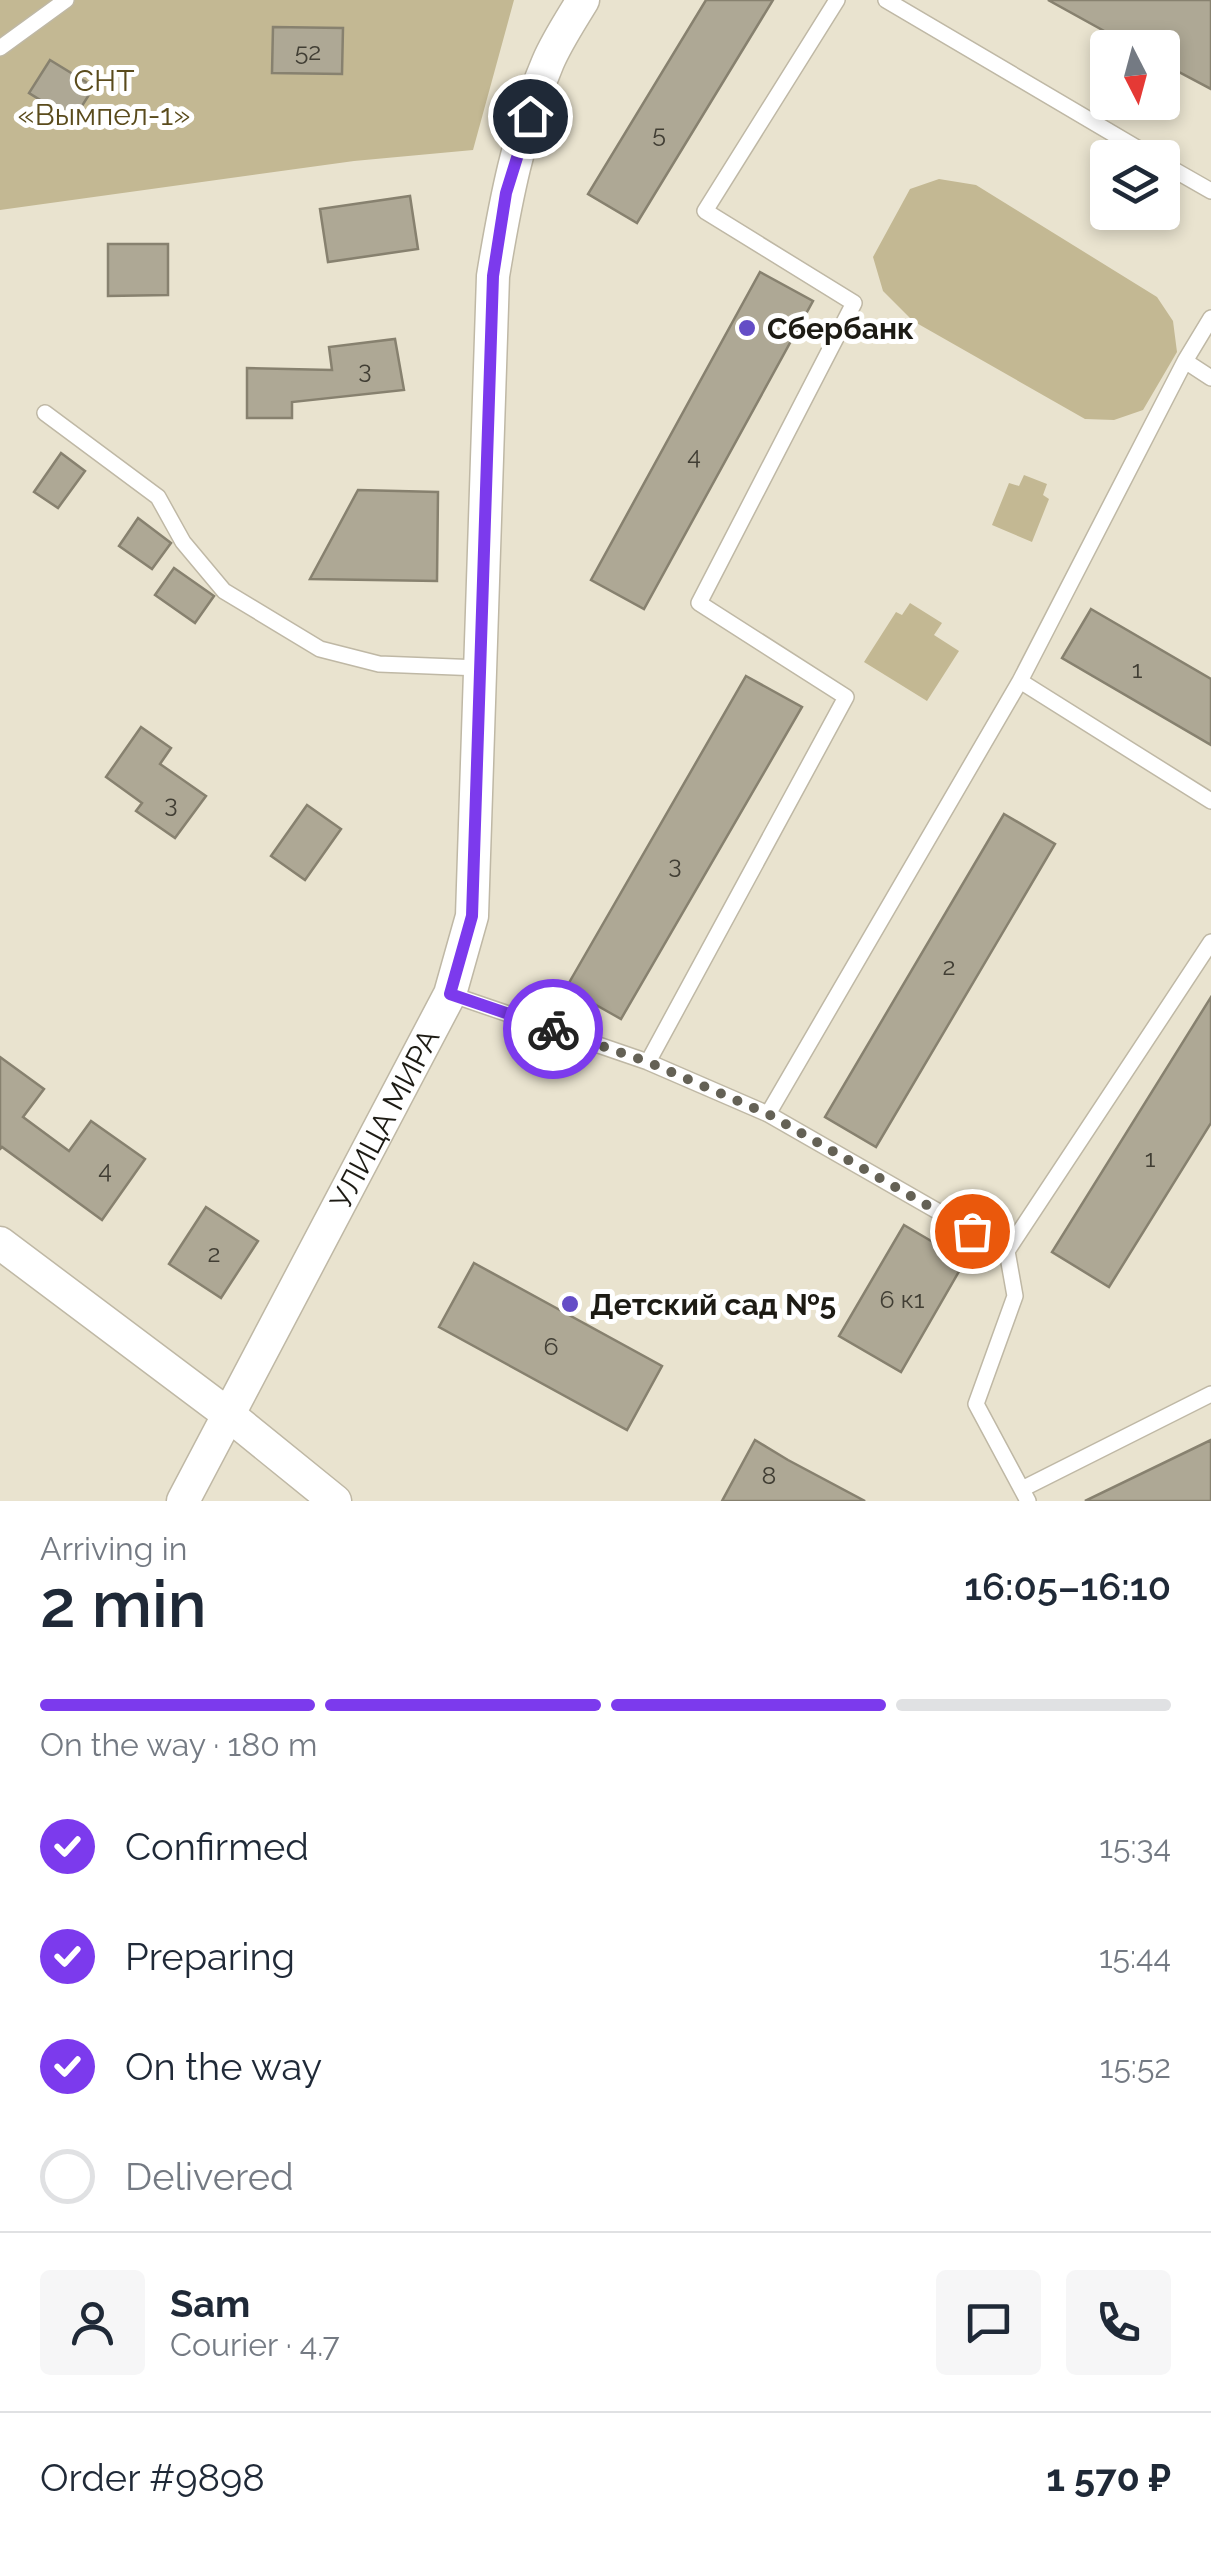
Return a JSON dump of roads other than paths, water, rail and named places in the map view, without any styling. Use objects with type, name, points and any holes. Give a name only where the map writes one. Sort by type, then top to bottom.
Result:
[{"type":"street","name":"УЛИЦА МИРА","points":[[183,1501],[450,994],[472,916],[493,276],[506,193],[520,143],[548,60],[583,0]]},
{"type":"street","points":[[0,1244],[228,1414],[335,1501]]},
{"type":"lane","points":[[0,48],[66,0]]},
{"type":"lane","points":[[648,1062],[846,697],[699,603],[854,303],[705,211],[837,0]]},
{"type":"lane","points":[[886,0],[1123,140]]},
{"type":"lane","points":[[1180,173],[1211,191]]},
{"type":"lane","points":[[768,1114],[1020,682],[1185,361],[1211,318]]},
{"type":"lane","points":[[1185,361],[1211,378]]},
{"type":"lane","points":[[45,413],[158,496],[183,542],[224,591],[320,649],[379,664],[480,668]]},
{"type":"lane","points":[[1020,682],[1211,801]]},
{"type":"lane","points":[[1211,942],[1006,1250],[1015,1296],[976,1404],[1025,1495],[1211,1394]]},
{"type":"lane","points":[[450,994],[648,1062],[768,1114],[1006,1250]]},
{"type":"place","name":"Сбербанк","points":[[747,328]]},
{"type":"place","name":"Детский сад №5","points":[[570,1304]]},
{"type":"park label","name":"СНТ «Вымпел-1»","points":[[104,97]]}]
